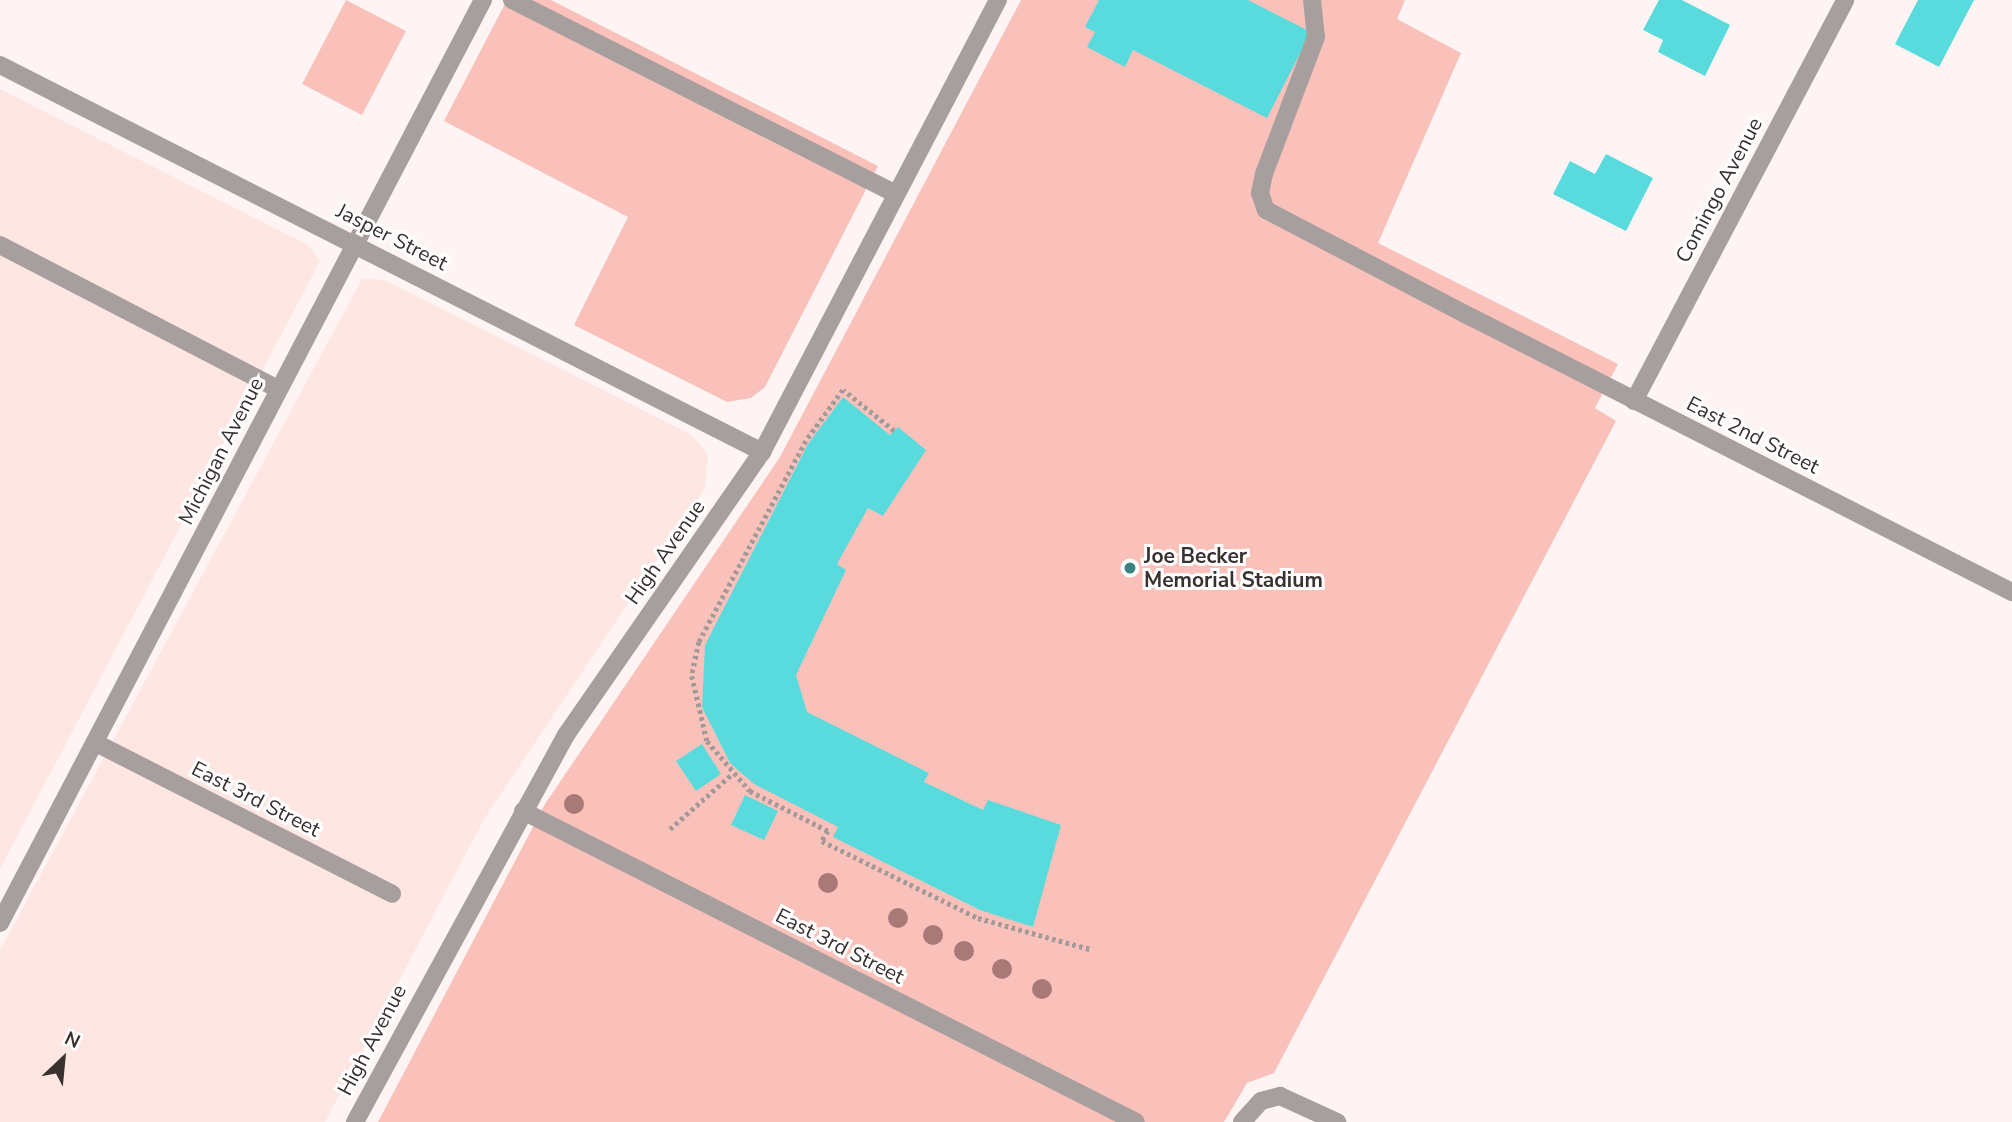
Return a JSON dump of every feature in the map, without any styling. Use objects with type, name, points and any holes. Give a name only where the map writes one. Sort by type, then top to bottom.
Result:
[{"type":"street","name":"Michigan Avenue","points":[[0,923],[98,744],[352,242],[483,0]]},
{"type":"street","points":[[512,0],[896,194]]},
{"type":"street","name":"High Avenue","points":[[355,1122],[566,735],[762,452],[998,0]]},
{"type":"street","name":"East 2nd Street","points":[[1312,0],[1316,37],[1264,174],[1260,193],[1266,210],[1634,401],[2012,592]]},
{"type":"street","name":"Comingo Avenue","points":[[1634,401],[1844,0]]},
{"type":"street","name":"Jasper Street","points":[[0,65],[762,452]]},
{"type":"street","points":[[0,245],[278,389]]},
{"type":"street","name":"East 3rd Street","points":[[98,744],[392,894]]},
{"type":"street","name":"East 3rd Street","points":[[523,811],[1136,1122]]},
{"type":"street","points":[[1242,1122],[1261,1101],[1280,1096],[1338,1122]]},
{"type":"path","points":[[894,431],[843,390],[806,441],[699,642],[692,676],[695,708],[707,741],[732,774],[828,831],[822,841],[978,918],[1090,948]]},
{"type":"path","points":[[670,829],[732,774]]},
{"type":"shaded area","points":[[346,0],[406,31],[362,115],[302,84]]},
{"type":"shaded area","points":[[507,0],[551,0],[878,166],[765,387],[751,398],[727,402],[574,325],[628,217],[444,121]]},
{"type":"shaded area","name":"Joe Becker Memorial Stadium","points":[[1021,0],[1405,0],[1397,19],[1461,53],[1378,243],[1618,364],[1595,408],[1616,421],[1274,1073],[1247,1083],[1224,1122],[378,1122],[545,804],[780,457]]},
{"type":"shaded area","points":[[0,89],[308,245],[320,261],[0,869]]},
{"type":"shaded area","points":[[362,279],[385,280],[692,435],[708,455],[705,488],[484,819],[325,1122],[0,1122],[0,950]]},
{"type":"building","points":[[1099,0],[1248,0],[1311,32],[1267,118],[1133,50],[1125,67],[1087,47],[1095,32],[1085,27]]},
{"type":"building","points":[[1659,0],[1682,0],[1730,25],[1705,76],[1658,52],[1663,40],[1643,30]]},
{"type":"building","points":[[1918,0],[1974,0],[1939,67],[1895,44]]},
{"type":"building","points":[[1606,154],[1653,178],[1626,231],[1553,194],[1570,161],[1595,174]]},
{"type":"building","points":[[843,397],[890,435],[898,427],[926,450],[883,516],[868,508],[837,564],[846,570],[796,675],[807,712],[929,773],[924,782],[983,810],[988,800],[1061,825],[1033,927],[980,910],[833,837],[838,827],[754,784],[730,763],[702,707],[705,645],[808,444]]},
{"type":"building","points":[[702,744],[721,774],[696,791],[676,761]]},
{"type":"building","points":[[745,795],[778,811],[764,840],[731,825]]},
{"type":"place","name":"Joe Becker Memorial Stadium","points":[[1130,568]]}]
